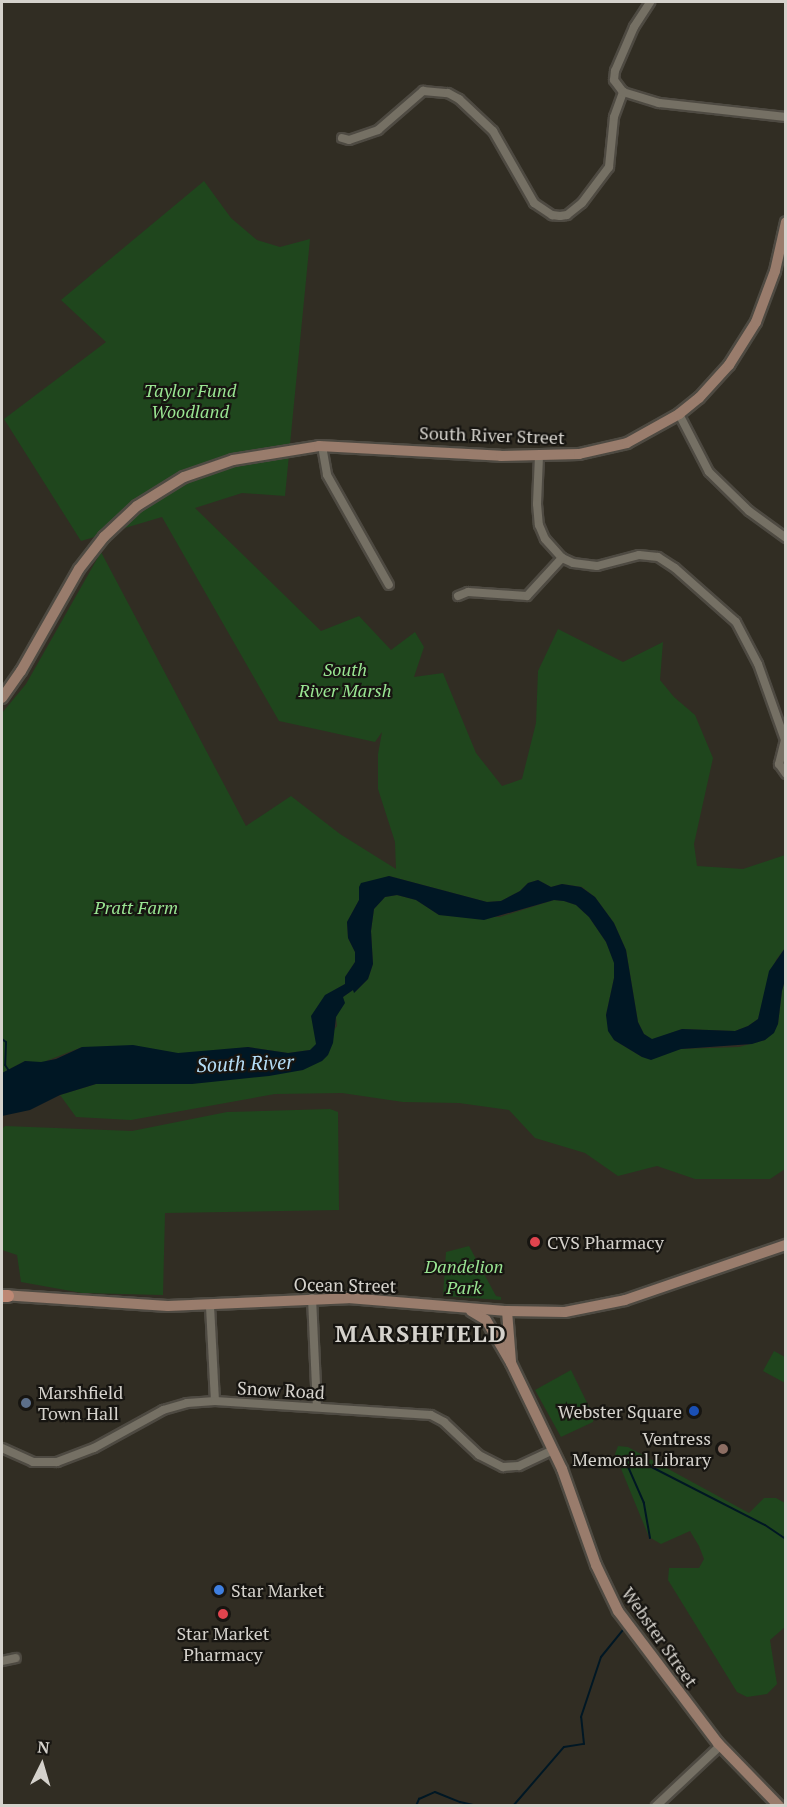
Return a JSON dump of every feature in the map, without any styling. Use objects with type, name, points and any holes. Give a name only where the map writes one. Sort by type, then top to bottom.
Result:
[{"type":"street","points":[[650,2],[634,27],[615,71],[614,80],[623,92],[659,103],[786,117]]},
{"type":"street","points":[[342,138],[349,140],[378,130],[423,91],[448,93],[459,99],[493,131],[534,203],[552,215],[567,215],[582,203],[609,167],[614,117],[623,92]]},
{"type":"street","name":"South River Street","points":[[2,699],[21,671],[79,569],[104,537],[137,506],[184,477],[233,460],[322,446],[539,456],[579,454],[627,443],[679,414],[699,398],[729,364],[756,322],[775,271],[786,222]]},
{"type":"street","points":[[679,414],[709,472],[750,510],[786,538]]},
{"type":"street","points":[[322,446],[327,475],[389,585]]},
{"type":"street","points":[[539,456],[537,504],[539,525],[545,539],[562,558],[573,563],[597,566],[649,555],[658,557],[675,568],[742,630],[758,664],[785,740],[779,764],[786,774]]},
{"type":"street","points":[[458,596],[468,592],[527,596],[562,558]]},
{"type":"street","name":"Ocean Street","points":[[4,1296],[168,1306],[210,1306],[312,1298],[348,1298],[507,1311],[565,1312],[602,1306],[786,1245]]},
{"type":"street","points":[[312,1298],[317,1407]]},
{"type":"street","points":[[210,1306],[215,1401]]},
{"type":"street","name":"Webster Street","points":[[465,1308],[486,1320],[511,1363],[554,1450],[596,1565],[618,1611],[720,1746],[778,1806]]},
{"type":"street","points":[[500,1344],[502,1324],[507,1311]]},
{"type":"street","name":"Webster Street","points":[[507,1311],[511,1363]]},
{"type":"street","name":"Snow Road","points":[[2,1448],[33,1462],[57,1462],[94,1448],[163,1410],[187,1403],[215,1401],[431,1415],[444,1422],[479,1455],[503,1467],[519,1466],[554,1450]]},
{"type":"street","points":[[2,1662],[16,1658]]},
{"type":"street","points":[[656,1806],[720,1746]]},
{"type":"green space","points":[[204,181],[231,218],[257,240],[280,247],[310,239],[285,496],[242,493],[195,508],[321,631],[359,616],[391,650],[415,632],[424,647],[414,677],[443,673],[476,753],[502,786],[522,779],[536,723],[538,671],[558,629],[623,662],[663,642],[660,680],[674,697],[695,715],[713,758],[694,844],[697,866],[743,869],[785,855],[785,948],[776,960],[758,1019],[748,1026],[735,1031],[682,1029],[652,1040],[644,1034],[638,1022],[626,950],[614,923],[595,897],[582,887],[562,884],[551,887],[538,880],[528,883],[520,891],[501,901],[487,902],[389,876],[359,887],[359,900],[347,922],[348,938],[355,952],[355,962],[345,977],[345,984],[333,991],[317,1049],[288,1053],[248,1047],[180,1057],[82,1047],[46,1061],[46,1064],[25,1061],[2,1073],[2,713],[26,684],[101,552],[246,826],[291,796],[340,834],[396,869],[395,842],[378,789],[378,754],[382,732],[375,742],[279,721],[162,517],[81,541],[4,419],[106,342],[61,300]]},
{"type":"green space","points":[[397,895],[416,900],[439,915],[500,917],[554,900],[576,905],[589,917],[606,942],[615,963],[606,1015],[614,1040],[642,1057],[681,1049],[739,1047],[765,1040],[778,1024],[785,980],[785,1169],[770,1179],[695,1179],[657,1166],[618,1176],[585,1153],[535,1138],[509,1110],[459,1103],[403,1102],[342,1093],[275,1094],[131,1120],[76,1117],[60,1095],[96,1084],[303,1070],[337,1026],[336,1017],[343,997],[353,990],[355,992],[368,979],[373,964],[371,931],[374,909],[385,897]]},
{"type":"green space","points":[[330,1109],[338,1112],[339,1210],[165,1213],[163,1295],[82,1293],[21,1282],[17,1255],[2,1250],[2,1129],[5,1126],[132,1131],[227,1112]]},
{"type":"green space","name":"Dandelion Park","points":[[469,1246],[496,1296],[501,1297],[501,1300],[443,1296],[446,1252]]},
{"type":"green space","points":[[774,1351],[785,1357],[785,1383],[763,1371]]},
{"type":"green space","points":[[571,1370],[594,1417],[593,1422],[561,1437],[535,1390]]},
{"type":"green space","points":[[618,1446],[628,1447],[749,1513],[764,1498],[776,1498],[785,1503],[785,1627],[770,1640],[777,1684],[767,1694],[747,1697],[737,1692],[668,1580],[669,1568],[699,1568],[704,1559],[690,1531],[661,1544],[649,1537],[615,1454]]},
{"type":"water","name":"South River","points":[[389,876],[487,902],[501,901],[520,891],[528,883],[538,880],[551,887],[562,884],[581,887],[595,897],[614,923],[626,950],[638,1022],[644,1034],[652,1039],[682,1029],[735,1031],[748,1026],[758,1019],[769,971],[785,948],[785,980],[778,1024],[774,1033],[765,1040],[752,1044],[681,1049],[651,1060],[642,1057],[614,1040],[608,1031],[606,1015],[614,978],[614,963],[606,942],[589,917],[576,905],[554,900],[484,920],[439,915],[416,900],[397,895],[385,897],[374,909],[371,931],[373,964],[368,979],[354,993],[353,990],[343,997],[345,1003],[336,1017],[333,1043],[328,1055],[322,1061],[303,1070],[192,1084],[96,1084],[60,1095],[30,1110],[2,1116],[2,1073],[25,1061],[41,1062],[56,1059],[82,1047],[133,1045],[178,1053],[248,1047],[288,1053],[310,1050],[316,1044],[311,1016],[325,995],[345,984],[345,977],[355,962],[355,952],[348,938],[347,922],[359,900],[359,887],[361,883]]},
{"type":"waterway","points":[[2,1039],[6,1042],[5,1065],[9,1071]]},
{"type":"waterway","points":[[650,1538],[644,1503],[626,1462],[632,1457],[765,1525],[786,1539]]},
{"type":"waterway","points":[[513,1806],[564,1747],[584,1744],[581,1717],[601,1657],[623,1630]]},
{"type":"waterway","points":[[416,1806],[419,1799],[435,1792],[478,1806]]},
{"type":"place","name":"CVS Pharmacy","points":[[535,1242]]},
{"type":"place","name":"Marshfield Town Hall","points":[[26,1403]]},
{"type":"place","name":"Webster Square","points":[[694,1411]]},
{"type":"place","name":"Ventress Memorial Library","points":[[723,1449]]},
{"type":"place","name":"Star Market","points":[[219,1590]]},
{"type":"place","name":"Star Market Pharmacy","points":[[223,1614]]},
{"type":"district","name":"MARSHFIELD","points":[[421,1334]]},
{"type":"park label","name":"Taylor Fund Woodland","points":[[190,401]]},
{"type":"park label","name":"South River Marsh","points":[[345,680]]},
{"type":"park label","name":"Pratt Farm","points":[[136,907]]}]
